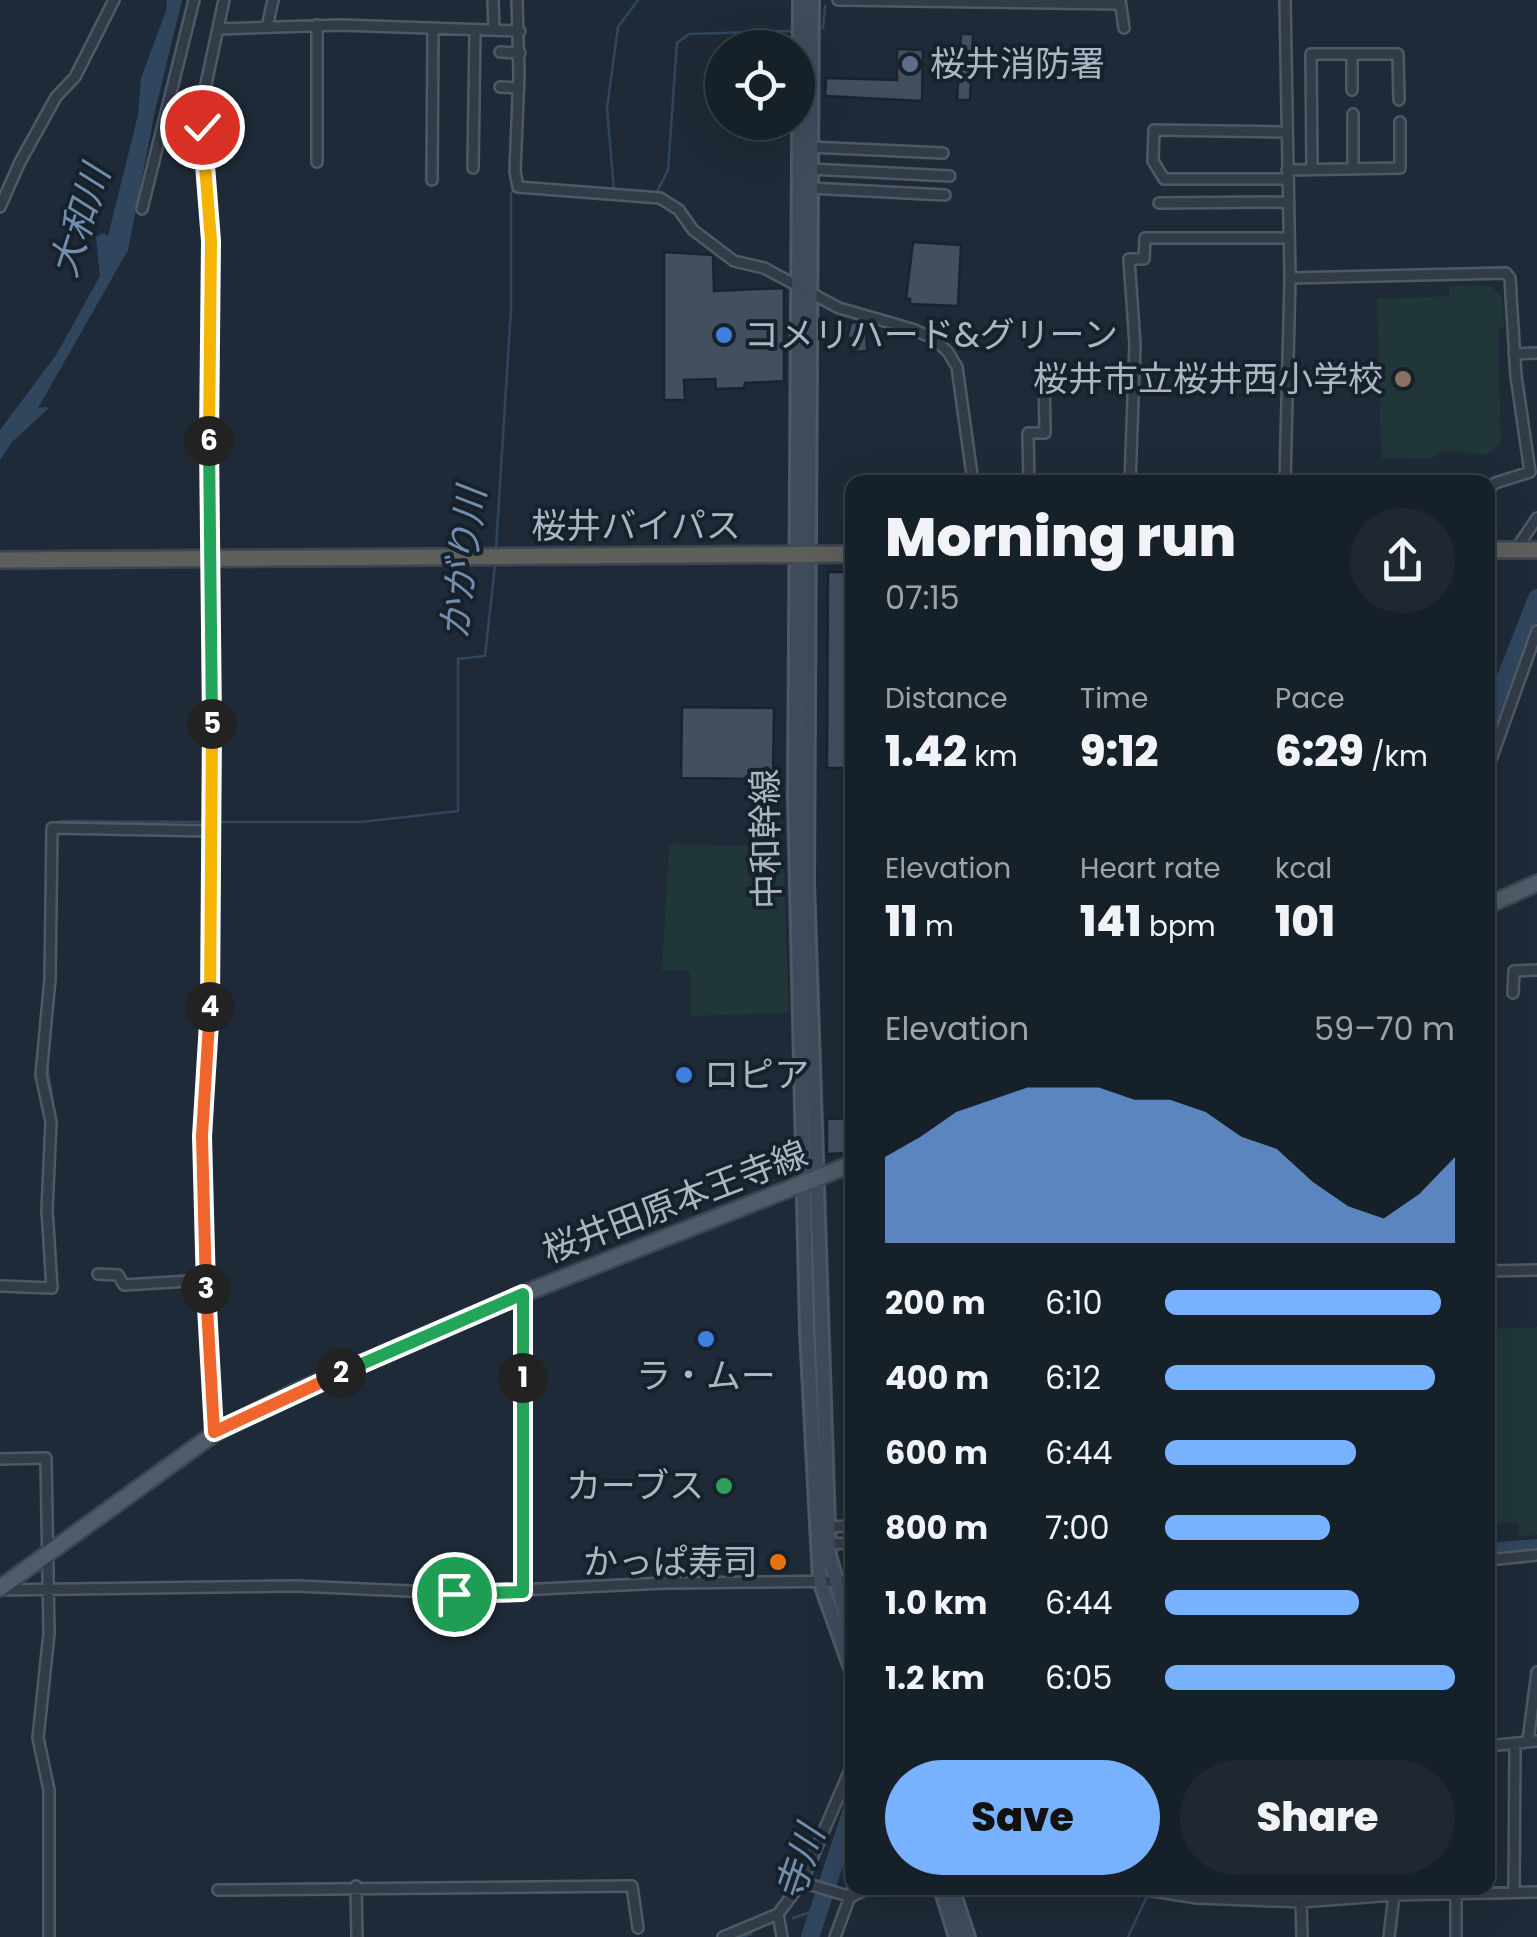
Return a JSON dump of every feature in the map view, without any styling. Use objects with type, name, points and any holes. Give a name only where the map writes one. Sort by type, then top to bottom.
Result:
[{"type":"highway","points":[[1495,550],[1525,550]]},
{"type":"highway","name":"桜井バイパス","points":[[0,560],[845,554]]},
{"type":"main road","name":"中和幹線","points":[[800,0],[801,555],[812,1460],[827,1581],[845,1646]]},
{"type":"main road","name":"中和幹線","points":[[803,287],[810,188],[812,0]]},
{"type":"main road","points":[[1495,902],[1537,883]]},
{"type":"main road","name":"桜井田原本王寺線","points":[[0,1589],[214,1432],[292,1393],[523,1294],[845,1167]]},
{"type":"main road","name":"中和幹線","points":[[809,1183],[827,1581],[845,1623]]},
{"type":"main road","points":[[942,1895],[956,1937]]},
{"type":"main road","points":[[954,1895],[968,1937]]},
{"type":"street","points":[[0,207],[20,162],[56,97],[75,77],[114,0]]},
{"type":"street","points":[[142,208],[194,0]]},
{"type":"street","points":[[214,1432],[202,1136],[211,982],[212,830],[211,241],[202,112],[224,0]]},
{"type":"street","points":[[268,27],[273,0]]},
{"type":"street","points":[[493,0],[494,30]]},
{"type":"street","points":[[517,0],[520,52],[514,171],[521,190],[587,190],[660,198],[734,260],[764,268],[839,308],[933,338],[957,367],[972,475]]},
{"type":"street","points":[[838,0],[1120,2],[1124,28]]},
{"type":"street","points":[[1285,0],[1290,278],[1285,475]]},
{"type":"street","points":[[218,29],[317,26],[520,30]]},
{"type":"street","points":[[317,26],[317,162]]},
{"type":"street","points":[[432,180],[433,29]]},
{"type":"street","points":[[473,168],[475,30]]},
{"type":"street","points":[[500,52],[520,52]]},
{"type":"street","points":[[1312,170],[1311,54],[1398,54],[1398,100]]},
{"type":"street","points":[[1352,54],[1352,90]]},
{"type":"street","points":[[500,87],[519,88]]},
{"type":"street","points":[[1352,114],[1353,169]]},
{"type":"street","points":[[1286,132],[1154,130],[1153,161],[1164,179],[1400,168],[1400,122]]},
{"type":"street","points":[[810,147],[943,153]]},
{"type":"street","points":[[810,169],[950,176]]},
{"type":"street","points":[[810,188],[945,194]]},
{"type":"street","points":[[1160,203],[1288,202]]},
{"type":"street","points":[[1130,475],[1135,344],[1128,259],[1144,259],[1144,238],[1289,238]]},
{"type":"street","points":[[1290,278],[1506,274],[1510,278],[1514,354],[1533,475],[1495,483]]},
{"type":"street","points":[[1514,354],[1537,353]]},
{"type":"street","points":[[1029,475],[1028,434],[1045,432],[1044,370]]},
{"type":"street","points":[[1525,550],[1537,518]]},
{"type":"street","points":[[1495,748],[1537,631]]},
{"type":"street","points":[[0,1286],[52,1288],[47,1210],[51,1122],[42,1075],[50,979],[52,828],[212,830]]},
{"type":"street","points":[[1513,994],[1514,971],[1537,970]]},
{"type":"street","points":[[1495,1271],[1537,1270]]},
{"type":"street","points":[[98,1274],[118,1275],[124,1285],[205,1280]]},
{"type":"street","points":[[523,1294],[523,1592]]},
{"type":"street","points":[[0,1459],[46,1458],[49,1633],[38,1738],[49,1790],[49,1937]]},
{"type":"street","points":[[827,1527],[845,1526]]},
{"type":"street","points":[[828,1544],[845,1543]]},
{"type":"street","points":[[1495,1559],[1537,1556]]},
{"type":"street","points":[[0,1589],[296,1586],[403,1594],[845,1581]]},
{"type":"street","points":[[1495,1746],[1532,1741],[1537,1672]]},
{"type":"street","points":[[1514,1892],[1515,1745]]},
{"type":"street","points":[[723,1937],[778,1914],[803,1883],[845,1782]]},
{"type":"street","points":[[803,1883],[845,1893]]},
{"type":"street","points":[[356,1886],[357,1937]]},
{"type":"street","points":[[218,1890],[632,1886],[638,1928]]},
{"type":"street","points":[[1495,1893],[1537,1892]]},
{"type":"street","points":[[835,1937],[851,1895]]},
{"type":"street","points":[[1179,1895],[1301,1902],[1394,1895],[1390,1937]]},
{"type":"street","points":[[1283,1895],[1283,1901]]},
{"type":"street","points":[[1456,1895],[1456,1937]]},
{"type":"street","points":[[1301,1902],[1302,1937]]},
{"type":"street","points":[[778,1914],[782,1937]]},
{"type":"green space","points":[[1489,285],[1502,296],[1504,328],[1498,329],[1501,442],[1488,455],[1444,451],[1430,459],[1381,458],[1377,299],[1449,296],[1449,286]]},
{"type":"green space","points":[[669,844],[783,846],[789,1013],[691,1016],[690,971],[662,971]]},
{"type":"green space","points":[[1537,1327],[1537,1535],[1519,1536],[1518,1523],[1495,1523],[1495,1329]]},
{"type":"water","name":"大和川","points":[[167,0],[182,0],[128,250],[38,408],[50,407],[12,442],[0,460],[0,430],[56,355],[100,276],[96,237],[104,233],[108,236],[138,115],[141,78]]},
{"type":"building","name":"桜井消防署","points":[[961,34],[973,34],[970,100],[957,100]]},
{"type":"building","name":"桜井消防署","points":[[897,49],[923,50],[922,101],[825,96],[826,78],[897,80]]},
{"type":"building","points":[[913,242],[961,245],[958,306],[910,304],[910,299],[906,299]]},
{"type":"building","name":"コメリハード&グリーン","points":[[664,252],[713,255],[714,291],[784,288],[784,381],[716,389],[715,379],[684,380],[685,400],[664,400]]},
{"type":"building","points":[[851,322],[866,324],[867,351],[851,352],[851,338],[847,338]]},
{"type":"building","points":[[828,572],[845,572],[845,768],[827,768]]},
{"type":"building","points":[[682,707],[774,708],[773,779],[681,778]]},
{"type":"building","points":[[845,1118],[845,1153],[827,1154],[827,1119]]},
{"type":"waterway","points":[[614,190],[607,108],[618,27],[638,0]]},
{"type":"waterway","points":[[823,28],[825,6]]},
{"type":"waterway","points":[[656,194],[668,170],[677,43],[689,34],[705,34]]},
{"type":"waterway","name":"かがり川","points":[[562,186],[604,189]]},
{"type":"waterway","name":"かがり川","points":[[496,548],[511,309],[514,188]]},
{"type":"waterway","name":"かがり川","points":[[217,822],[361,822],[458,811],[458,659],[485,656],[495,565]]},
{"type":"waterway","name":"寺川","points":[[1495,705],[1537,598]]},
{"type":"waterway","name":"かがり川","points":[[60,821],[209,822]]},
{"type":"waterway","name":"かがり川","points":[[56,847],[57,834]]},
{"type":"waterway","name":"かがり川","points":[[54,1166],[55,1115],[47,1065],[55,965]]},
{"type":"waterway","name":"かがり川","points":[[0,1291],[40,1292]]},
{"type":"waterway","points":[[1495,1551],[1537,1548]]},
{"type":"waterway","name":"寺川","points":[[810,1937],[845,1831]]},
{"type":"waterway","points":[[1128,1937],[1148,1895]]},
{"type":"waterway","points":[[793,1918],[817,1910]]},
{"type":"waterway","points":[[742,1937],[751,1934]]},
{"type":"place","name":"桜井消防署","points":[[910,64]]},
{"type":"place","name":"コメリハード&グリーン","points":[[724,335]]},
{"type":"place","name":"桜井市立桜井西小学校","points":[[1403,379]]},
{"type":"place","name":"ロピア","points":[[684,1075]]},
{"type":"place","name":"ラ・ムー","points":[[706,1339]]},
{"type":"place","name":"カーブス","points":[[724,1486]]},
{"type":"place","name":"かっぱ寿司","points":[[778,1562]]},
{"type":"route","points":[[202,127],[211,241],[208,374],[212,662],[211,982],[202,1136],[214,1432],[292,1393],[523,1294],[523,1592],[454,1594]]}]
